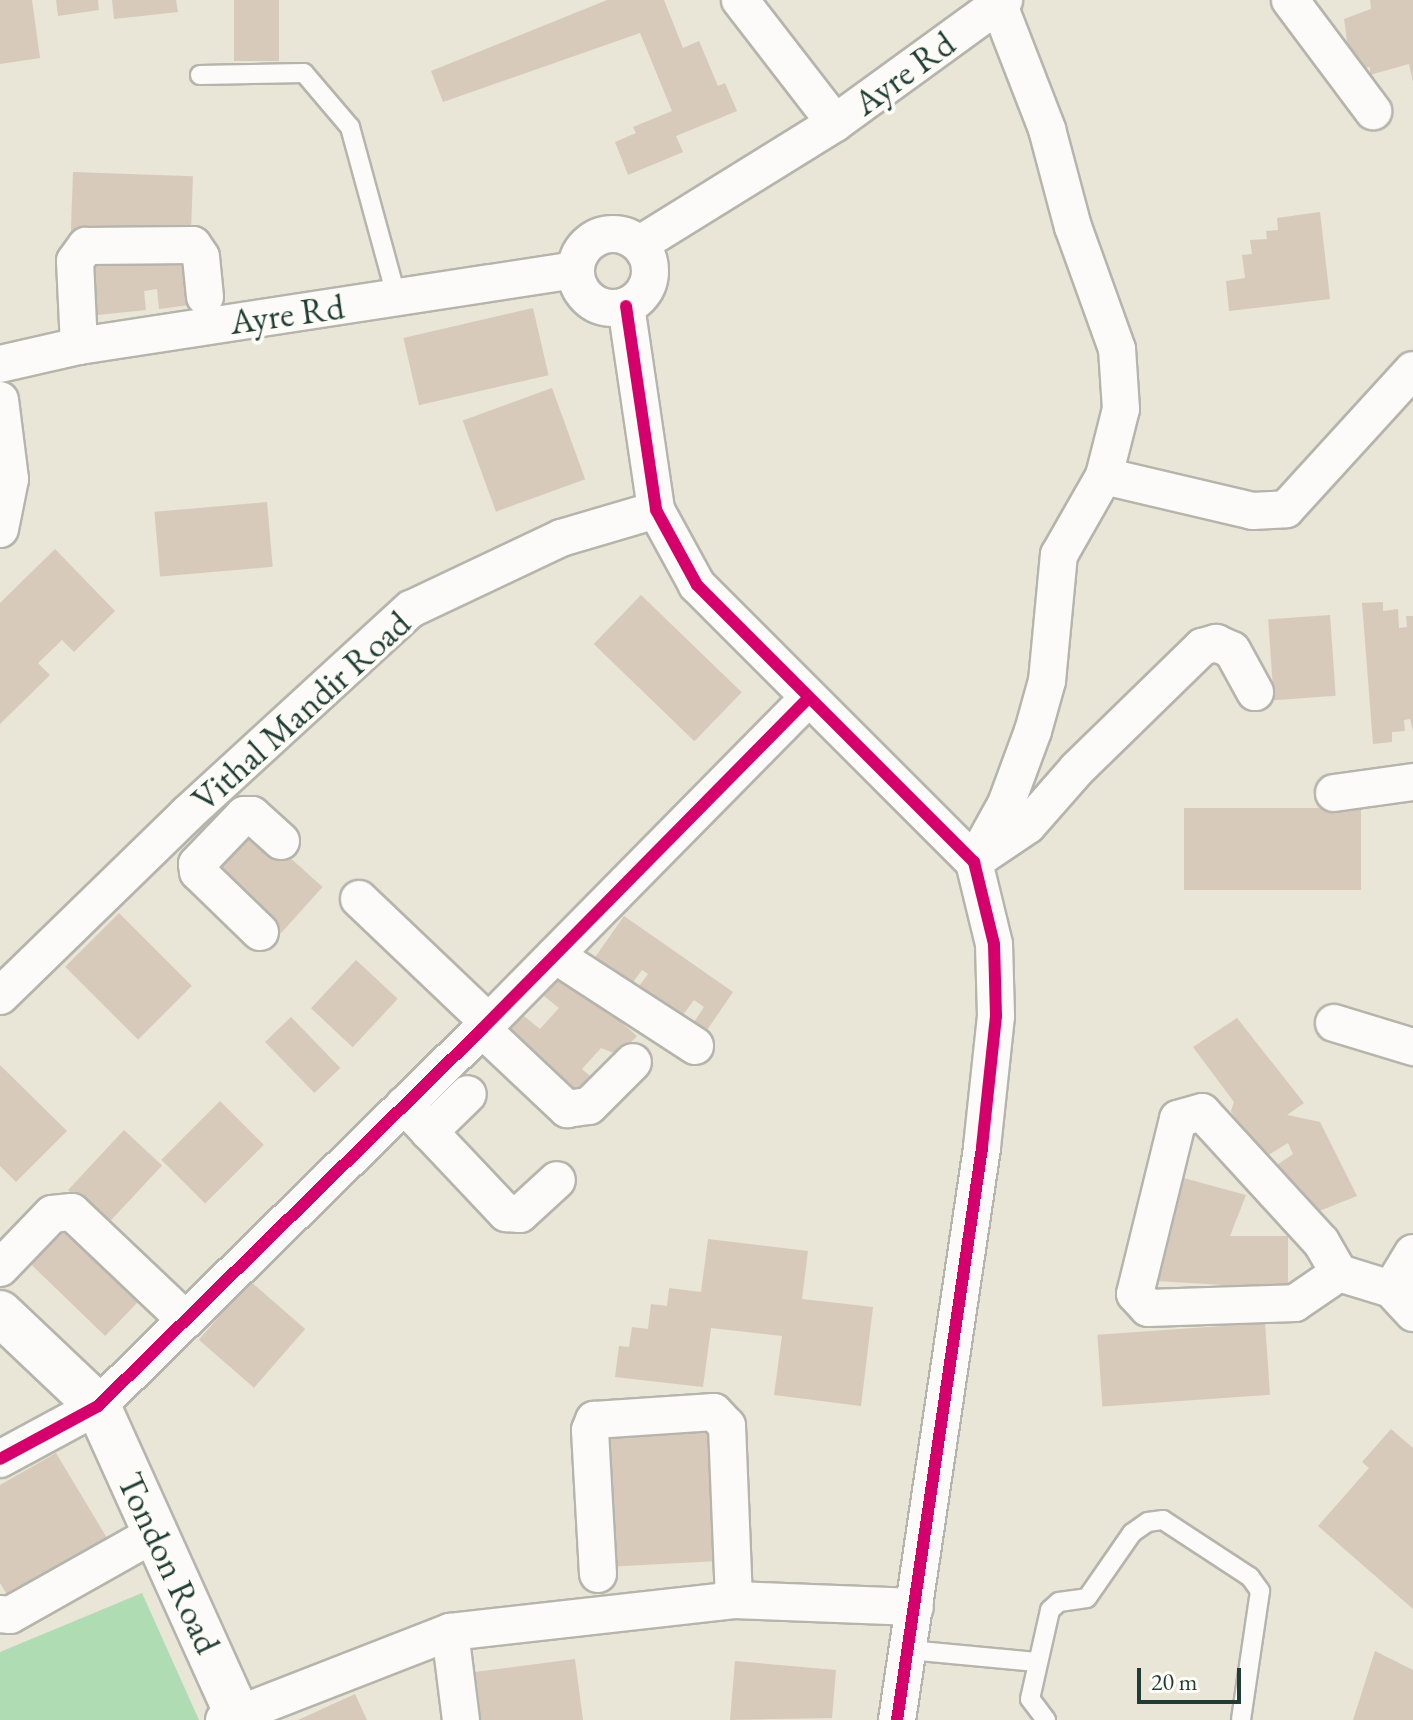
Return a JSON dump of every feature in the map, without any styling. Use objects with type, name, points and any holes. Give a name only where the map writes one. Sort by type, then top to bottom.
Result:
[{"type":"street","points":[[740,0],[835,123]]},
{"type":"street","points":[[1290,0],[1373,111]]},
{"type":"street","points":[[974,862],[1006,804],[1037,718],[1047,681],[1059,555],[1104,476],[1121,409],[1117,349],[1073,227],[1047,129],[1001,2]]},
{"type":"street","name":"Ayre Rd","points":[[640,244],[835,123],[1001,2]]},
{"type":"street","points":[[617,234],[640,244],[650,267],[649,279],[637,300],[626,306],[591,301],[575,270],[584,247],[594,239],[617,234]]},
{"type":"street","points":[[79,346],[75,261],[86,246],[193,245],[201,257],[205,297]]},
{"type":"street","name":"Ayre Rd","points":[[0,364],[79,346],[575,270]]},
{"type":"street","points":[[626,306],[656,510],[697,585],[806,700],[974,862],[994,944],[996,1016],[897,1720]]},
{"type":"street","points":[[1104,476],[1253,511],[1286,509],[1413,370]]},
{"type":"street","points":[[0,400],[10,479],[0,529]]},
{"type":"street","name":"Vithal Mandir Road","points":[[0,996],[188,813],[411,609],[561,538],[656,510]]},
{"type":"street","points":[[974,862],[1028,825],[1077,769],[1202,647],[1216,643],[1232,650],[1255,692]]},
{"type":"street","points":[[0,1459],[98,1406],[486,1026],[806,700]]},
{"type":"street","points":[[1334,793],[1413,782]]},
{"type":"street","points":[[188,813],[218,842]]},
{"type":"street","points":[[260,932],[198,872],[199,861],[248,814],[281,841]]},
{"type":"street","points":[[359,899],[567,1109],[589,1106],[633,1062]]},
{"type":"street","points":[[555,955],[695,1046]]},
{"type":"street","points":[[1334,1023],[1413,1047]]},
{"type":"street","points":[[429,1132],[468,1094]]},
{"type":"street","points":[[404,1105],[514,1216],[557,1180]]},
{"type":"street","points":[[1339,1273],[1295,1303],[1148,1308],[1135,1294],[1178,1119],[1202,1112],[1321,1242],[1339,1273],[1402,1301],[1413,1253]]},
{"type":"street","points":[[0,1268],[52,1214],[72,1212],[186,1320]]},
{"type":"street","points":[[0,1313],[98,1406]]},
{"type":"street","name":"Tondon Road","points":[[98,1406],[234,1718]]},
{"type":"street","points":[[598,1574],[590,1430],[594,1420],[714,1412],[727,1426],[734,1600]]},
{"type":"street","points":[[0,1614],[10,1615],[154,1534]]},
{"type":"street","points":[[234,1718],[450,1632],[734,1600],[915,1607]]},
{"type":"street","points":[[450,1632],[461,1720]]},
{"type":"lane","points":[[200,75],[304,73],[350,127],[397,299]]},
{"type":"lane","points":[[1046,1720],[1030,1699],[1050,1610],[1059,1602],[1087,1598],[1132,1533],[1148,1522],[1163,1520],[1250,1577],[1260,1591],[1241,1720]]},
{"type":"lane","points":[[909,1650],[1036,1662]]},
{"type":"green space","points":[[142,1593],[199,1720],[0,1720],[0,1652]]},
{"type":"building","points":[[0,0],[32,0],[40,58],[0,64]]},
{"type":"building","points":[[56,0],[98,0],[99,10],[58,16]]},
{"type":"building","points":[[112,0],[176,0],[178,12],[114,19]]},
{"type":"building","points":[[234,0],[279,0],[279,61],[234,61]]},
{"type":"building","points":[[607,0],[664,0],[683,48],[699,41],[718,86],[725,83],[737,111],[676,136],[683,152],[628,175],[615,142],[636,133],[633,127],[672,111],[640,33],[443,102],[431,71]]},
{"type":"building","points":[[1370,0],[1413,0],[1413,82],[1409,64],[1370,75],[1370,67],[1351,70],[1344,19],[1371,9]]},
{"type":"building","points":[[73,172],[193,176],[191,238],[71,234]]},
{"type":"building","points":[[1320,212],[1330,299],[1229,311],[1226,281],[1245,278],[1242,255],[1252,254],[1250,240],[1267,239],[1266,231],[1278,230],[1277,218]]},
{"type":"building","points":[[87,253],[190,254],[197,304],[159,309],[157,289],[144,291],[146,310],[88,316]]},
{"type":"building","points":[[533,308],[549,375],[419,405],[403,338]]},
{"type":"building","points":[[552,388],[585,479],[496,512],[463,420]]},
{"type":"building","points":[[267,502],[273,567],[160,577],[154,512]]},
{"type":"building","points":[[55,549],[115,611],[74,652],[62,640],[38,663],[50,675],[0,724],[0,603]]},
{"type":"building","points":[[641,595],[742,692],[694,741],[594,644]]},
{"type":"building","points":[[1383,602],[1383,611],[1398,609],[1399,628],[1407,627],[1406,616],[1413,616],[1413,731],[1410,719],[1404,720],[1405,731],[1392,732],[1392,742],[1373,744],[1362,603]]},
{"type":"building","points":[[1330,615],[1336,696],[1274,700],[1268,619]]},
{"type":"building","points":[[1184,808],[1361,808],[1361,890],[1184,890]]},
{"type":"building","points":[[246,818],[323,887],[280,934],[204,865]]},
{"type":"building","points":[[119,913],[192,986],[138,1040],[65,967]]},
{"type":"building","points":[[624,916],[733,992],[703,1036],[690,1028],[704,1007],[694,1000],[674,1027],[637,989],[648,974],[642,970],[624,994],[591,963]]},
{"type":"building","points":[[356,960],[398,999],[353,1047],[311,1008]]},
{"type":"building","points":[[560,970],[637,1036],[619,1055],[601,1048],[582,1069],[597,1082],[574,1104],[501,1036],[524,1016],[540,1029],[559,1008],[539,992]]},
{"type":"building","points":[[291,1017],[340,1068],[314,1093],[265,1042]]},
{"type":"building","points":[[1237,1018],[1304,1103],[1287,1115],[1320,1122],[1357,1196],[1309,1215],[1274,1167],[1293,1154],[1288,1143],[1260,1160],[1231,1111],[1234,1102],[1193,1047]]},
{"type":"building","points":[[0,1065],[67,1131],[16,1182],[0,1166]]},
{"type":"building","points":[[220,1101],[264,1145],[205,1204],[161,1160]]},
{"type":"building","points":[[124,1130],[162,1165],[106,1225],[68,1190]]},
{"type":"building","points":[[1180,1177],[1246,1195],[1230,1236],[1288,1236],[1288,1291],[1225,1292],[1225,1285],[1156,1281]]},
{"type":"building","points":[[62,1215],[145,1295],[105,1336],[22,1256]]},
{"type":"building","points":[[708,1239],[808,1251],[802,1299],[873,1307],[861,1406],[774,1395],[782,1336],[711,1328],[703,1387],[615,1377],[619,1346],[629,1347],[632,1327],[648,1329],[651,1304],[667,1306],[669,1288],[701,1292]]},
{"type":"building","points":[[250,1281],[305,1329],[254,1388],[199,1340]]},
{"type":"building","points":[[1265,1323],[1270,1395],[1102,1407],[1097,1335]]},
{"type":"building","points":[[716,1418],[723,1561],[610,1567],[602,1424]]},
{"type":"building","points":[[1391,1429],[1413,1448],[1413,1609],[1318,1526],[1369,1468],[1362,1462]]},
{"type":"building","points":[[56,1453],[113,1548],[14,1606],[0,1583],[0,1485]]},
{"type":"building","points":[[1375,1651],[1413,1670],[1413,1720],[1353,1720]]},
{"type":"building","points":[[575,1659],[583,1720],[473,1720],[467,1673]]},
{"type":"building","points":[[735,1661],[836,1670],[832,1718],[730,1720]]},
{"type":"building","points":[[355,1694],[367,1720],[298,1720]]},
{"type":"cycle path","points":[[626,306],[656,510],[697,585],[974,862],[994,944],[996,1016],[982,1148],[897,1720]]},
{"type":"cycle path","points":[[0,1459],[98,1406],[482,1029],[806,700]]}]
